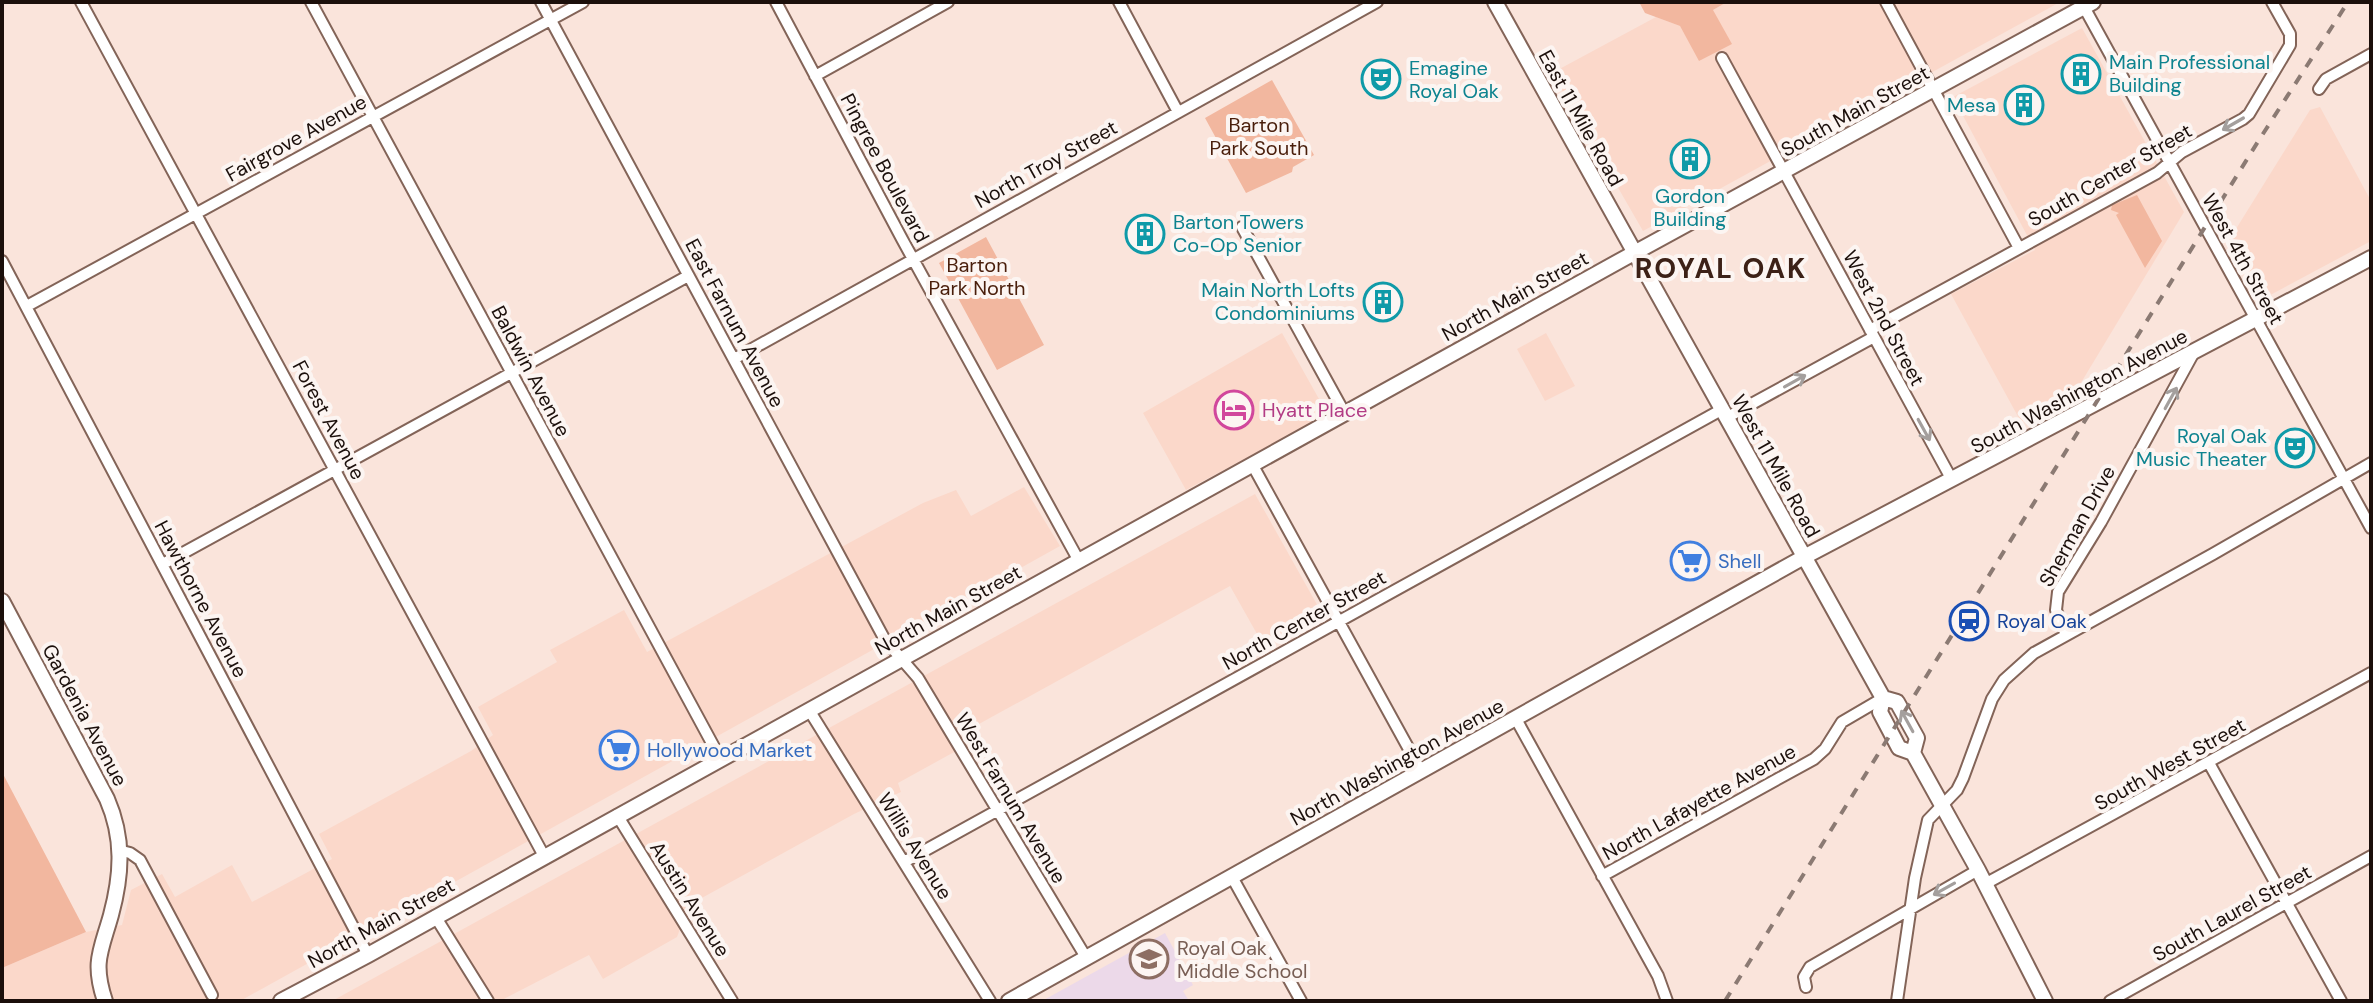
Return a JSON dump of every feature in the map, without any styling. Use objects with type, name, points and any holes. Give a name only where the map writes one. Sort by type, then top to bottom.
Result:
[{"type":"main road","name":"East 11 Mile Road","points":[[1495,2],[1634,253]]},
{"type":"main road","name":"South Main Street","points":[[1634,253],[1785,173],[2086,4]]},
{"type":"main road","name":"North Main Street","points":[[281,1001],[1634,253]]},
{"type":"main road","name":"West 11 Mile Road","points":[[1634,253],[1883,698],[1880,712],[1899,748],[1913,753],[1982,877],[2044,1001]]},
{"type":"main road","name":"South Washington Avenue","points":[[1804,557],[2371,258]]},
{"type":"main road","name":"North Washington Avenue","points":[[1009,1001],[1804,557]]},
{"type":"main road","name":"Gardenia Avenue","points":[[2,601],[115,817],[122,851],[111,916],[100,947],[99,979],[105,1001]]},
{"type":"street","name":"Forest Avenue","points":[[81,2],[544,856]]},
{"type":"street","name":"Baldwin Avenue","points":[[311,2],[720,758]]},
{"type":"street","name":"East Farnum Avenue","points":[[541,2],[885,640],[901,658]]},
{"type":"street","name":"Fairgrove Avenue","points":[[27,306],[583,2]]},
{"type":"street","name":"Pingree Boulevard","points":[[776,2],[1079,561]]},
{"type":"street","points":[[815,76],[948,2]]},
{"type":"street","points":[[1119,2],[1178,112]]},
{"type":"street","name":"North Troy Street","points":[[734,359],[1377,2]]},
{"type":"street","points":[[1886,2],[2019,248]]},
{"type":"street","name":"South Center Street","points":[[1724,414],[2157,173],[2182,152],[2249,114],[2286,54],[2291,39],[2272,2]]},
{"type":"street","name":"West 4th Street","points":[[2086,4],[2169,163],[2371,528]]},
{"type":"street","points":[[2319,89],[2326,79],[2371,54]]},
{"type":"street","name":"West 2nd Street","points":[[1722,58],[1952,480]]},
{"type":"street","points":[[1242,227],[1345,414]]},
{"type":"street","name":"Hawthorne Avenue","points":[[2,261],[368,955]]},
{"type":"street","points":[[163,564],[688,276]]},
{"type":"street","name":"Sherman Drive","points":[[2066,635],[2056,610],[2058,592],[2101,522],[2193,354]]},
{"type":"street","name":"North Center Street","points":[[904,862],[1338,622],[1724,414]]},
{"type":"street","points":[[1897,1001],[1910,909],[1928,820],[1957,790],[1992,699],[2004,680],[2034,653],[2371,463]]},
{"type":"street","points":[[1252,464],[1421,771]]},
{"type":"street","name":"West Farnum Avenue","points":[[901,658],[921,682],[1087,959]]},
{"type":"street","name":"South West Street","points":[[1806,987],[1804,977],[1810,967],[1910,909],[1982,877],[2209,763],[2371,673]]},
{"type":"street","name":"North Lafayette Avenue","points":[[1602,876],[1814,759],[1825,749],[1842,722],[1883,698]]},
{"type":"street","name":"Willis Avenue","points":[[809,710],[990,1001]]},
{"type":"street","points":[[1516,719],[1666,998]]},
{"type":"street","points":[[2209,763],[2341,1001]]},
{"type":"street","name":"Austin Avenue","points":[[617,815],[732,1001]]},
{"type":"street","points":[[122,851],[140,860],[212,995]]},
{"type":"street","name":"South Laurel Street","points":[[2110,1001],[2371,856]]},
{"type":"street","points":[[1232,877],[1301,1001]]},
{"type":"street","points":[[435,916],[488,1001]]},
{"type":"shaded area","points":[[1727,2],[2060,2],[1643,231],[1552,73],[1656,17],[1680,26],[1700,61],[1713,10]]},
{"type":"shaded area","points":[[2082,28],[2184,212],[2073,396],[2021,422],[1951,294],[2035,250],[1953,97]]},
{"type":"shaded area","points":[[2320,107],[2371,201],[2371,241],[2261,300],[2255,297],[2226,245],[2310,110]]},
{"type":"shaded area","points":[[1282,333],[1328,415],[1186,490],[1143,413]]},
{"type":"shaded area","points":[[1546,333],[1575,386],[1545,401],[1517,349]]},
{"type":"shaded area","points":[[1024,487],[1060,546],[240,1001],[2,1001],[2,968],[86,932],[122,925],[131,890],[162,874],[175,897],[232,865],[252,902],[332,859],[319,834],[471,751],[493,735],[478,707],[557,662],[550,650],[624,610],[647,652],[923,503],[956,490],[971,516]]},
{"type":"shaded area","points":[[1255,494],[1320,610],[1261,641],[1230,586],[959,735],[965,746],[898,783],[901,792],[854,814],[689,905],[677,937],[603,979],[589,955],[500,1001],[332,1001]]},
{"type":"shaded area","name":"Royal Oak Middle School","points":[[1165,933],[1193,985],[1183,991],[1189,1001],[1042,1001]]},
{"type":"green space","points":[[1639,2],[1727,2],[1713,10],[1732,44],[1699,61],[1680,26],[1645,13]]},
{"type":"green space","name":"Barton Park South","points":[[1272,80],[1314,155],[1293,167],[1292,172],[1246,193],[1205,118]]},
{"type":"green space","points":[[2137,195],[2162,241],[2145,268],[2116,215],[2119,213],[2111,210],[2112,205]]},
{"type":"green space","name":"Barton Park North","points":[[986,237],[1044,345],[997,370],[939,263]]},
{"type":"green space","points":[[2,772],[86,932],[2,968]]},
{"type":"railway","points":[[1725,1001],[2259,140],[2348,2]]},
{"type":"place","name":"Main Professional Building","points":[[2081,74]]},
{"type":"place","name":"Emagine Royal Oak","points":[[1381,79]]},
{"type":"place","name":"Mesa","points":[[2024,105]]},
{"type":"place","name":"Gordon Building","points":[[1690,159]]},
{"type":"place","name":"Barton Towers Co-Op Senior","points":[[1145,234]]},
{"type":"place","name":"Main North Lofts Condominiums","points":[[1383,302]]},
{"type":"place","name":"Hyatt Place","points":[[1234,410]]},
{"type":"place","name":"Royal Oak Music Theater","points":[[2295,448]]},
{"type":"place","name":"Shell","points":[[1690,561]]},
{"type":"place","name":"Royal Oak","points":[[1969,621]]},
{"type":"place","name":"Hollywood Market","points":[[619,750]]},
{"type":"place","name":"Royal Oak Middle School","points":[[1149,959]]},
{"type":"district","name":"ROYAL OAK","points":[[1721,268]]}]
